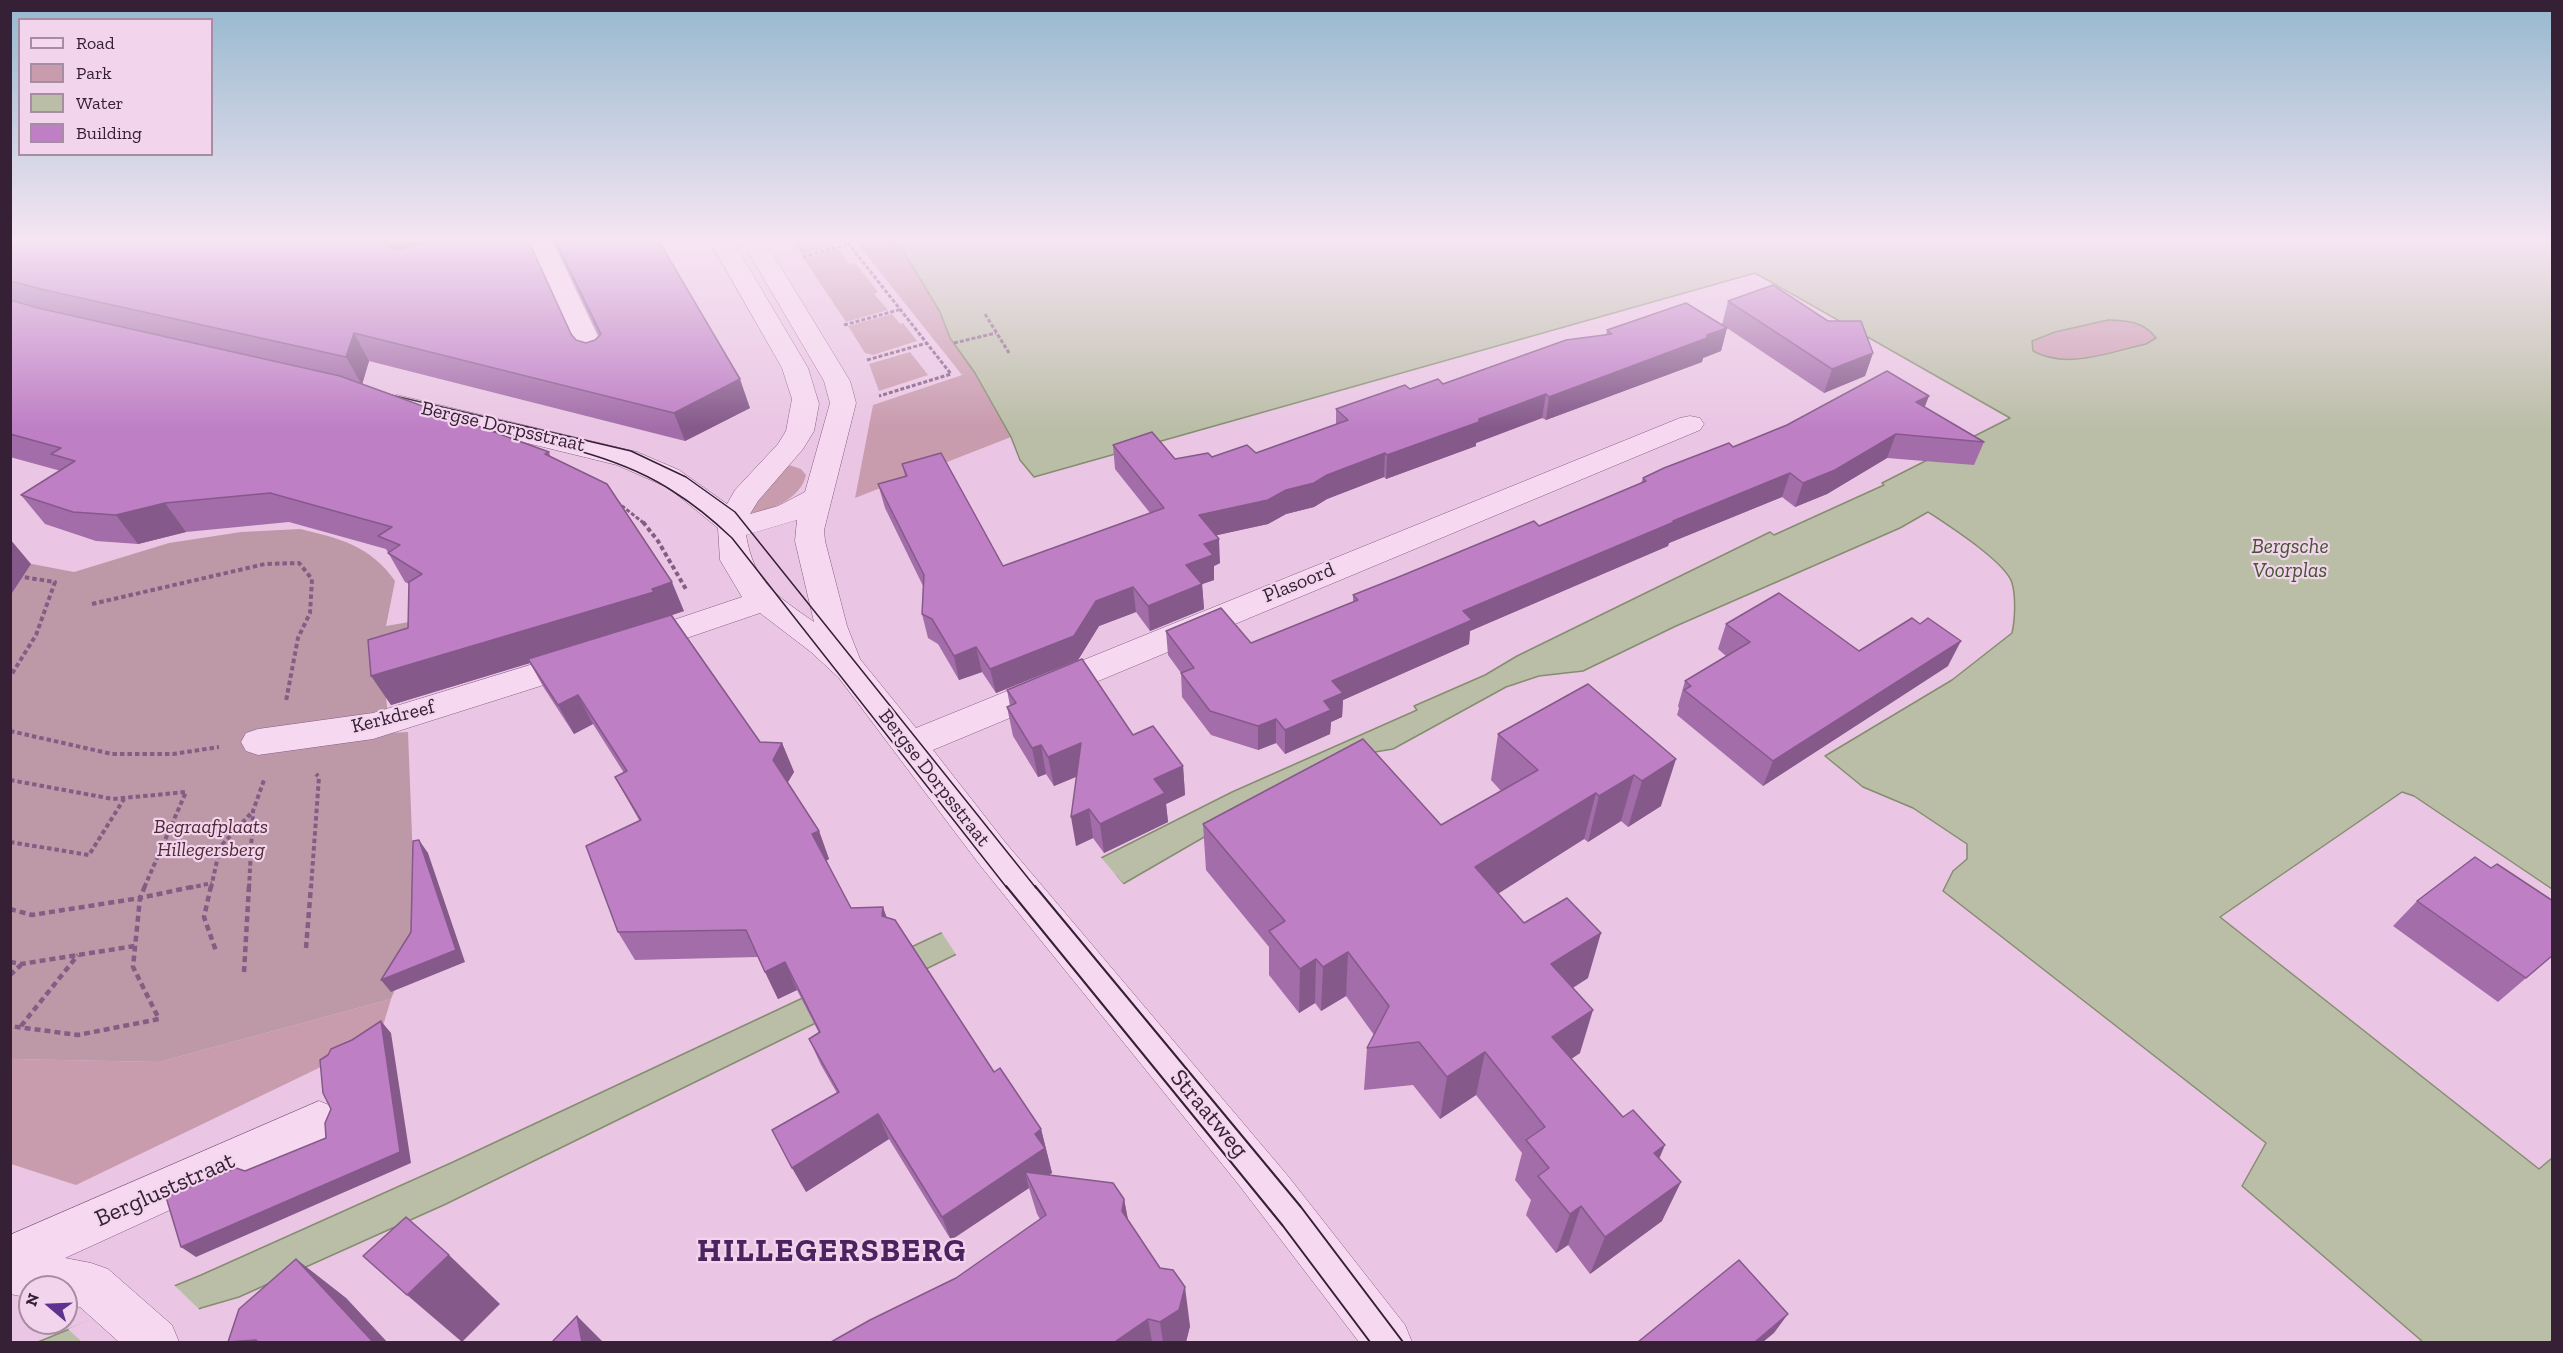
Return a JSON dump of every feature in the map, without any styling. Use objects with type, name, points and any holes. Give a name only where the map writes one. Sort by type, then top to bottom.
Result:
[{"type":"street","points":[[569,301],[597,361]]},
{"type":"street","points":[[755,301],[795,368],[806,409],[792,444],[740,502],[732,525],[768,523],[800,508],[820,495]]},
{"type":"street","name":"Bergse Dorpsstraat","points":[[789,301],[837,381],[843,403],[809,530],[810,548],[818,568],[831,631],[846,664],[1023,890]]},
{"type":"street","points":[[795,368],[824,359]]},
{"type":"street","name":"Bergse Dorpsstraat","points":[[375,398],[583,445],[659,471],[705,499],[732,525],[735,562],[763,601],[846,664]]},
{"type":"street","name":"Plasoord","points":[[910,745],[1690,424]]},
{"type":"street","name":"Kerkdreef","points":[[269,740],[373,726],[706,622],[763,601]]},
{"type":"street","name":"Straatweg","points":[[1023,890],[1257,1173],[1388,1342]]},
{"type":"street","name":"Bergluststraat","points":[[10,1258],[319,1121]]},
{"type":"street","points":[[10,1271],[92,1287],[141,1329]]},
{"type":"path","points":[[869,399],[951,374],[896,301]]},
{"type":"path","points":[[844,325],[902,309]]},
{"type":"path","points":[[985,314],[1009,353]]},
{"type":"path","points":[[954,343],[996,333]]},
{"type":"path","points":[[866,361],[927,343]]},
{"type":"path","points":[[616,501],[636,512],[657,537],[706,622]]},
{"type":"path","points":[[10,575],[55,582],[36,635],[10,677]]},
{"type":"path","points":[[10,731],[112,754],[173,754],[269,740],[319,777],[306,948]]},
{"type":"path","points":[[10,780],[113,799],[186,792],[140,898],[133,967],[159,1019],[78,1035],[10,1026]]},
{"type":"path","points":[[10,842],[89,855],[125,798]]},
{"type":"path","points":[[216,951],[204,917],[220,847],[253,810]]},
{"type":"path","points":[[10,909],[32,915],[140,898],[212,883]]},
{"type":"path","points":[[10,962],[21,964],[135,946]]},
{"type":"path","points":[[21,1027],[78,955]]},
{"type":"path","points":[[10,975],[21,964]]},
{"type":"green space","points":[[832,301],[880,301],[888,310],[846,322]]},
{"type":"green space","points":[[903,301],[933,301],[950,338],[975,373],[1011,437],[855,498],[873,405],[962,375]]},
{"type":"green space","points":[[892,314],[900,324],[903,323],[917,341],[873,355],[865,353],[848,326]]},
{"type":"green space","points":[[2108,320],[2140,325],[2156,338],[2146,344],[2088,358],[2060,359],[2033,351],[2032,341],[2055,332]]},
{"type":"green space","points":[[910,352],[928,375],[879,391],[869,364]]},
{"type":"green space","points":[[789,465],[801,469],[806,475],[798,491],[783,502],[766,510],[748,513],[757,494]]},
{"type":"green space","name":"Begraafplaats Hillegersberg","points":[[300,529],[341,540],[376,559],[395,581],[386,626],[409,622],[413,652],[382,662],[390,733],[408,732],[416,939],[391,999],[159,1062],[11,1059],[11,560],[74,572],[169,543],[241,532]]},
{"type":"green space","points":[[391,999],[379,1039],[76,1185],[11,1164],[11,1059],[159,1062]]},
{"type":"water","name":"Bergsche Voorplas","points":[[933,301],[1656,301],[1034,477],[1020,460],[1011,437],[975,373],[950,338]]},
{"type":"water","name":"Bergsche Voorplas","points":[[1804,301],[2552,301],[2552,889],[2414,796],[2402,792],[2220,917],[2539,1169],[2552,1158],[2552,1340],[2550,1342],[2423,1342],[2242,1186],[2266,1143],[1943,891],[1953,871],[1967,859],[1967,844],[1913,808],[1863,787],[1825,756],[1952,680],[2012,633],[2014,594],[2007,574],[1988,554],[1928,512],[1900,528],[1676,626],[1583,671],[1539,676],[1506,687],[1393,749],[1357,755],[1263,803],[1123,884],[1116,876],[446,1204],[239,1297],[201,1308],[128,1342],[38,1342],[55,1335],[78,1335],[78,1326],[201,1275],[453,1162],[1101,858],[1232,792],[1417,710],[1414,706],[1485,675],[1517,656],[1770,532],[1774,535],[1884,485],[1882,483],[2010,418]],"holes":[[[2108,320],[2140,325],[2156,338],[2146,344],[2088,358],[2060,359],[2033,351],[2032,341],[2055,332]]]},
{"type":"pier","points":[[1099,855],[1125,886],[1121,886],[1115,879],[957,956],[940,930]]},
{"type":"pier","points":[[172,1283],[201,1311],[135,1342],[82,1342],[74,1335],[78,1335],[78,1325]]},
{"type":"building","points":[[10,301],[14,301],[340,376],[549,452],[545,454],[607,484],[672,582],[652,589],[654,592],[371,676],[368,640],[408,628],[409,582],[422,574],[388,553],[400,545],[378,536],[392,527],[270,493],[165,503],[116,515],[73,512],[21,495],[75,461],[51,454],[61,448],[10,434]]},
{"type":"building","points":[[95,301],[556,301],[571,334],[576,340],[586,343],[595,340],[601,334],[585,301],[694,301],[740,379],[674,413],[354,333],[346,357]]},
{"type":"building","points":[[1728,301],[1798,301],[1828,321],[1861,321],[1873,353],[1832,369]]},
{"type":"building","points":[[1686,303],[1727,328],[1707,335],[1707,338],[1549,397],[1546,394],[1479,419],[1479,422],[1327,475],[1314,483],[1286,490],[1268,500],[1199,515],[1219,539],[1204,544],[1213,555],[1186,565],[1202,584],[1148,606],[1133,587],[1096,601],[1074,636],[990,669],[976,647],[954,656],[932,619],[922,614],[924,575],[878,484],[907,476],[902,464],[941,453],[1003,566],[1164,508],[1113,445],[1152,432],[1175,459],[1208,453],[1212,457],[1247,445],[1256,453],[1348,420],[1336,409],[1405,385],[1410,389],[1438,379],[1443,384],[1566,340],[1612,334],[1607,330]]},
{"type":"building","points":[[1887,371],[1929,396],[1916,402],[1984,442],[1896,434],[1835,470],[1803,483],[1790,473],[1673,521],[1463,611],[1472,620],[1332,681],[1343,693],[1324,701],[1331,710],[1285,730],[1276,719],[1258,726],[1210,711],[1181,673],[1194,668],[1166,631],[1221,608],[1251,643],[1358,600],[1353,595],[1534,521],[1539,526],[1646,481],[1643,478],[1664,468],[1729,443],[1733,447],[1787,425]]},
{"type":"building","points":[[1779,593],[1859,651],[1912,618],[1920,624],[1928,618],[1961,641],[1773,761],[1684,690],[1691,686],[1685,681],[1750,642],[1726,624]]},
{"type":"building","points":[[671,615],[760,742],[782,743],[773,760],[819,831],[812,834],[851,908],[883,907],[882,916],[895,920],[994,1072],[1000,1068],[1041,1129],[1035,1134],[1045,1148],[942,1217],[878,1114],[792,1168],[772,1130],[839,1092],[809,1039],[820,1032],[785,962],[765,972],[746,930],[618,932],[586,846],[641,820],[615,777],[627,771],[578,695],[558,705],[528,659]]},
{"type":"building","points":[[1082,659],[1133,735],[1153,726],[1183,766],[1154,779],[1165,793],[1100,824],[1089,809],[1071,817],[1081,743],[1048,757],[1041,745],[1032,748],[1007,707],[1016,703],[1007,690]]},
{"type":"building","points":[[1588,684],[1676,759],[1642,781],[1634,775],[1599,796],[1596,793],[1475,867],[1524,923],[1567,898],[1601,933],[1551,964],[1593,1010],[1552,1037],[1623,1117],[1633,1110],[1665,1145],[1654,1153],[1681,1182],[1605,1237],[1581,1206],[1570,1214],[1538,1176],[1549,1168],[1526,1140],[1545,1127],[1485,1052],[1447,1077],[1419,1042],[1367,1048],[1389,1006],[1348,952],[1323,967],[1316,959],[1300,969],[1269,931],[1285,921],[1203,824],[1363,739],[1441,825],[1538,770],[1498,734]]},
{"type":"building","points":[[419,840],[456,950],[381,980],[411,932],[413,841]]},
{"type":"building","points":[[2475,857],[2491,868],[2497,864],[2553,901],[2553,955],[2526,978],[2417,901]]},
{"type":"building","points":[[381,1021],[400,1152],[181,1247],[166,1197],[236,1168],[245,1171],[326,1138],[325,1123],[331,1109],[323,1093],[320,1060],[328,1055],[331,1049],[352,1040]]},
{"type":"building","points":[[1025,1172],[1113,1183],[1124,1199],[1122,1211],[1160,1268],[1173,1270],[1185,1287],[1179,1310],[1160,1322],[1148,1319],[1115,1342],[831,1342],[870,1320],[956,1278],[1046,1215]]},
{"type":"building","points":[[406,1217],[449,1255],[407,1295],[363,1256]]},
{"type":"building","points":[[296,1259],[373,1342],[258,1342],[256,1340],[228,1342],[239,1309]]},
{"type":"building","points":[[1739,1260],[1788,1314],[1757,1342],[1638,1342]]},
{"type":"building","points":[[577,1316],[582,1342],[552,1342]]},
{"type":"tram line","points":[[378,392],[631,451],[686,477],[735,512],[1036,888]]},
{"type":"tram line","points":[[473,427],[551,444],[627,467],[674,492],[711,519],[732,538],[1007,888]]},
{"type":"tram line","points":[[1006,886],[1283,1226],[1370,1342]]},
{"type":"tram line","points":[[1035,886],[1301,1207],[1403,1342]]},
{"type":"district","name":"HILLEGERSBERG","points":[[832,1252]]}]
